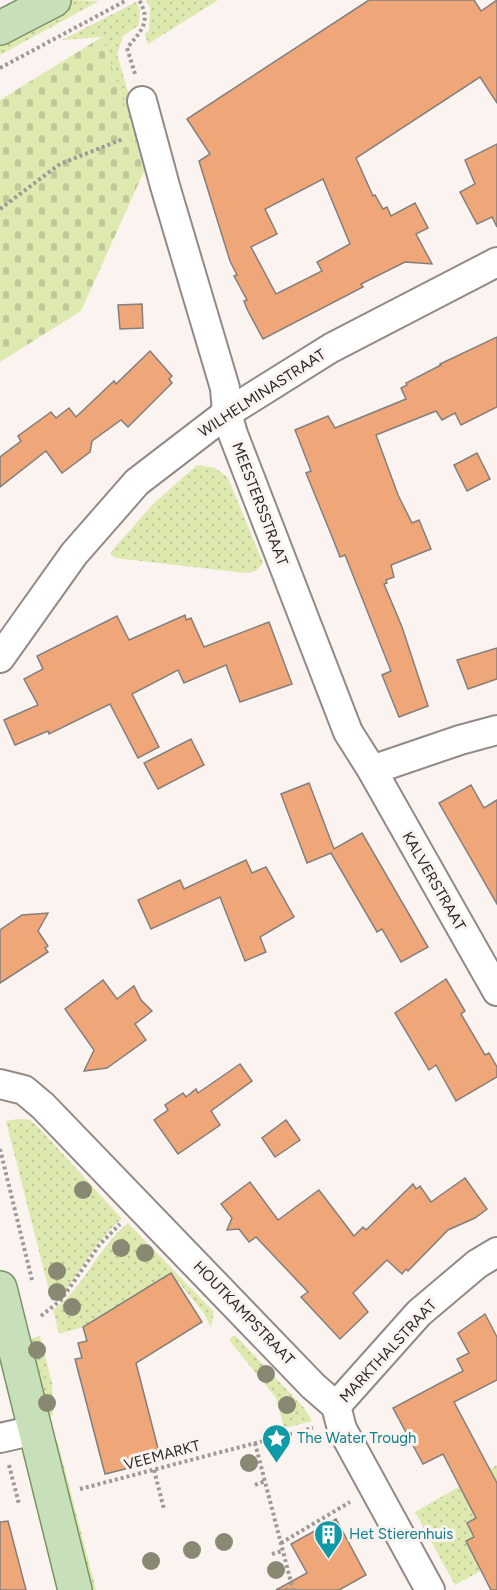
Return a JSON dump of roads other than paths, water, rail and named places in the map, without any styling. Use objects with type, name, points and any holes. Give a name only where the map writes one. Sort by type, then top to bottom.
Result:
[{"type":"main road","points":[[0,10],[12,0]]},
{"type":"main road","points":[[0,28],[54,0]]},
{"type":"main road","points":[[0,1287],[75,1590]]},
{"type":"street","name":"MEESTERSSTRAAT","points":[[142,101],[225,388],[227,413],[233,434],[348,732],[372,770]]},
{"type":"street","name":"WILHELMINASTRAAT","points":[[0,658],[74,554],[137,482],[227,413],[331,348],[497,262]]},
{"type":"street","points":[[372,770],[497,730]]},
{"type":"street","name":"KALVERSTRAAT","points":[[372,770],[497,991]]},
{"type":"street","name":"HOUTKAMPSTRAAT","points":[[0,1084],[24,1090],[44,1106],[338,1413],[342,1429],[430,1590]]},
{"type":"street","name":"MARKTHALSTRAAT","points":[[338,1413],[356,1386],[419,1313],[477,1264],[497,1252]]},
{"type":"street","points":[[0,1438],[35,1430]]},
{"type":"place","name":"The Water Trough","points":[[276,1464]]},
{"type":"place","name":"Het Stierenhuis","points":[[328,1560]]}]
